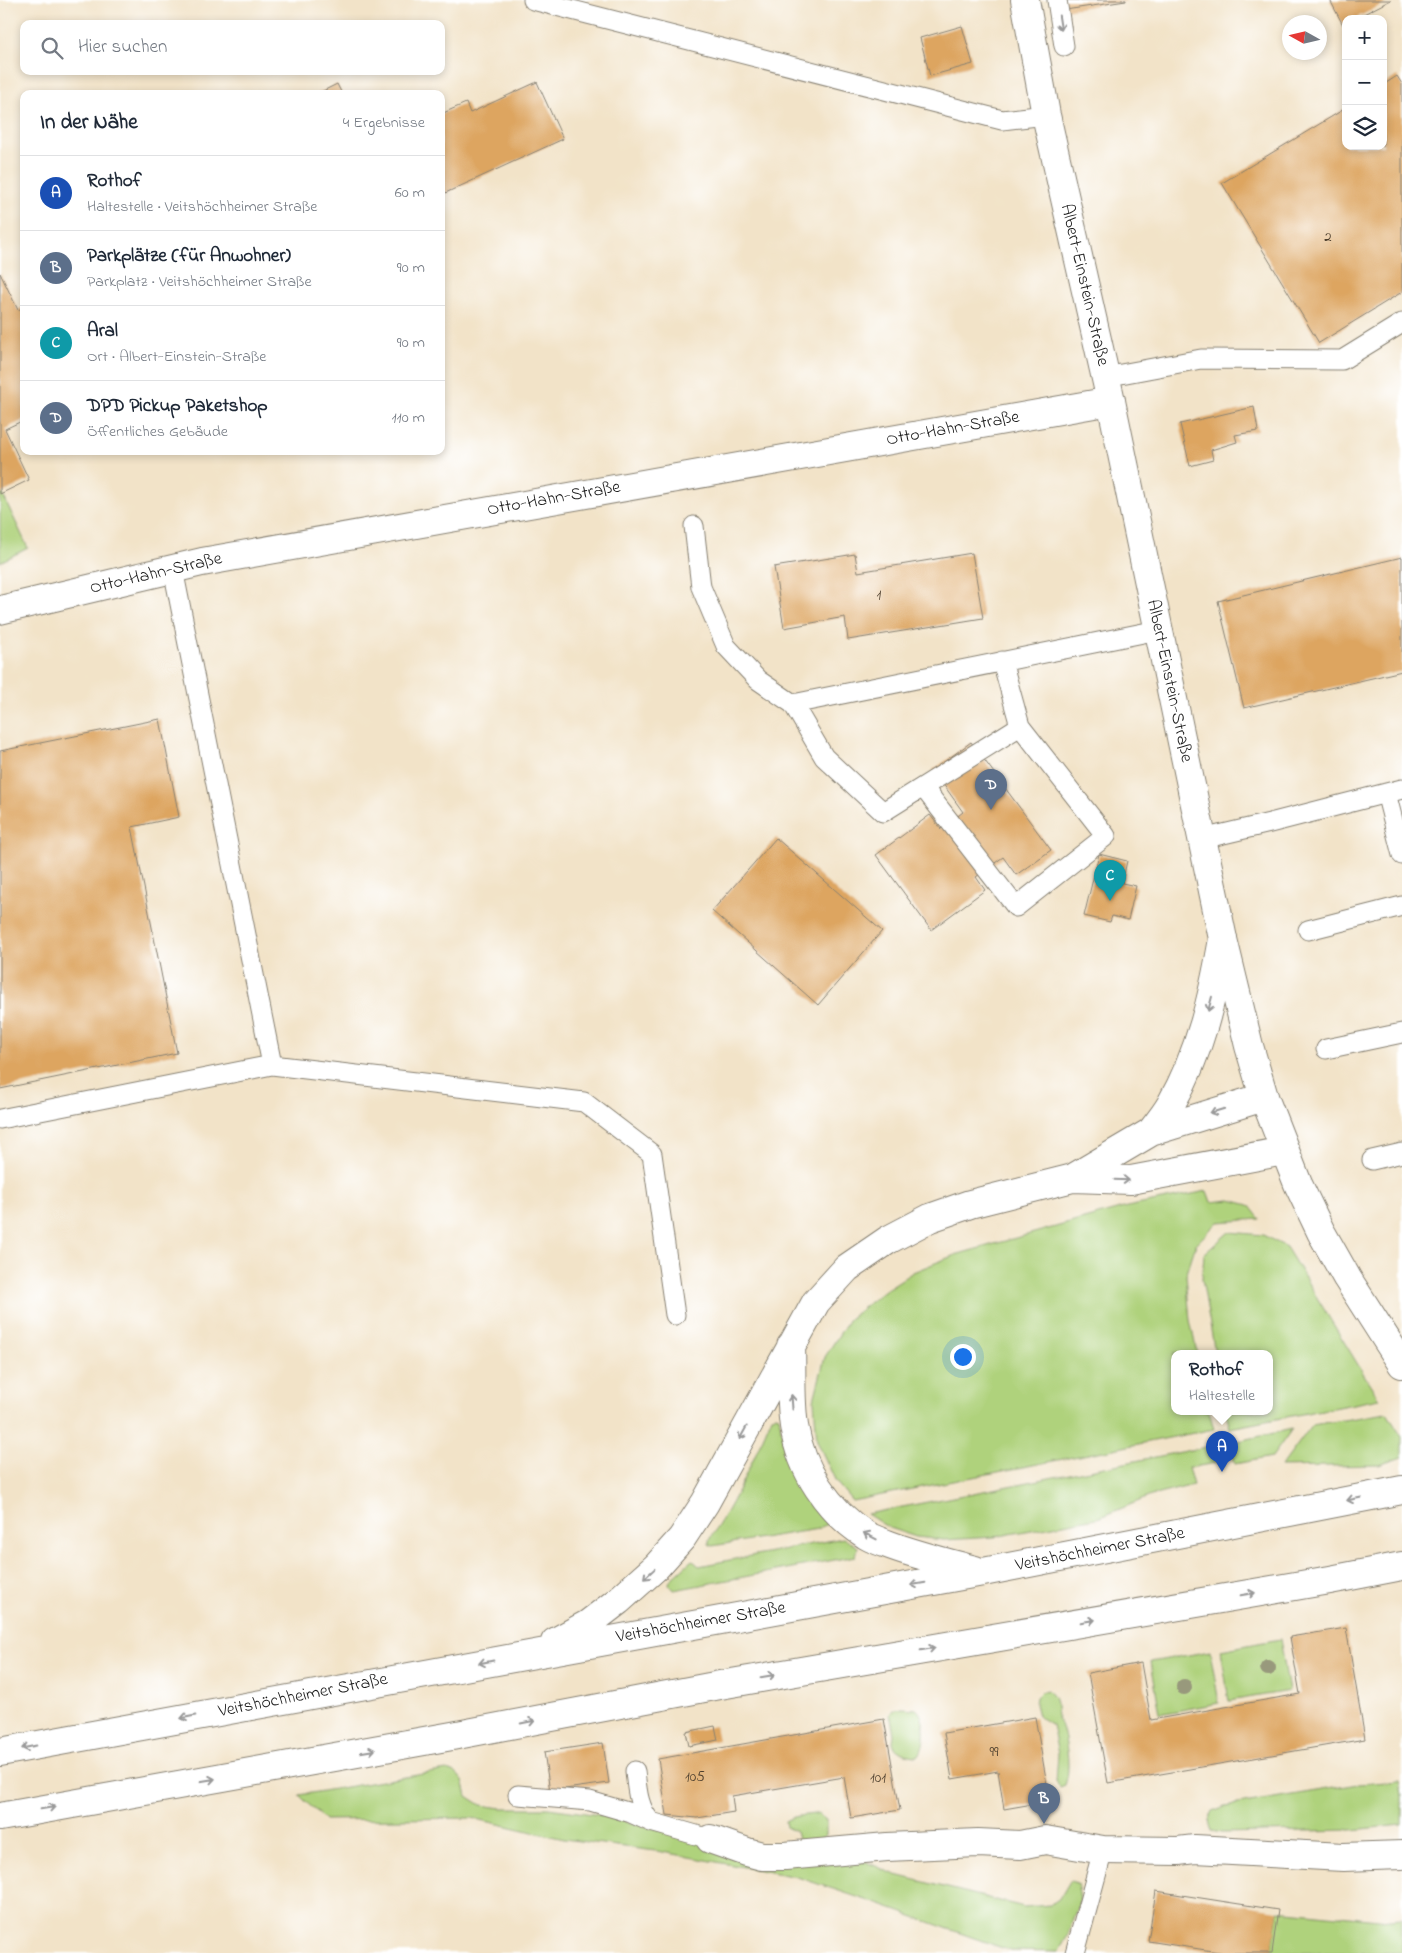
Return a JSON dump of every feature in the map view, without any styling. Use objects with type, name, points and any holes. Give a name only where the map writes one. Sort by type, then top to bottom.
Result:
[{"type":"main road","name":"Albert-Einstein-Straße","points":[[1025,0],[1046,116],[1108,389],[1223,939],[1249,1046],[1264,1097],[1284,1151],[1321,1232],[1402,1364]]},
{"type":"main road","name":"Otto-Hahn-Straße","points":[[0,610],[231,556],[1108,389]]},
{"type":"main road","points":[[1151,1132],[1171,1105],[1203,1028],[1214,989],[1223,939]]},
{"type":"main road","points":[[1073,1178],[1151,1132],[1264,1097]]},
{"type":"main road","points":[[534,1653],[588,1624],[618,1601],[656,1567],[675,1546],[705,1503],[791,1344],[816,1302],[847,1268],[888,1240],[930,1218],[970,1204],[1073,1178],[1130,1180],[1284,1151]]},
{"type":"main road","points":[[791,1344],[794,1427],[803,1460],[815,1485],[840,1515],[867,1536],[927,1558],[983,1572]]},
{"type":"main road","name":"Veitshöchheimer Straße","points":[[0,1752],[983,1572],[1402,1490]]},
{"type":"main road","points":[[0,1817],[452,1736],[720,1685],[1320,1582],[1402,1566]]},
{"type":"main road","points":[[710,1839],[762,1856],[978,1843],[1020,1845],[1045,1840],[1103,1850],[1178,1852],[1195,1849],[1343,1857],[1402,1855]]},
{"type":"lane","points":[[533,0],[1002,120],[1046,116]]},
{"type":"lane","points":[[1057,0],[1064,46]]},
{"type":"lane","points":[[1108,389],[1201,359],[1342,360],[1402,323]]},
{"type":"lane","points":[[694,526],[701,587],[726,646],[758,680],[792,704],[824,757],[883,812],[1020,726]]},
{"type":"lane","points":[[172,569],[272,1065]]},
{"type":"lane","points":[[792,704],[1158,630]]},
{"type":"lane","points":[[923,787],[1016,907],[1106,836],[1020,726],[1002,661]]},
{"type":"lane","points":[[1202,839],[1394,791],[1402,854]]},
{"type":"lane","points":[[1308,930],[1402,906]]},
{"type":"lane","points":[[1326,1049],[1402,1032]]},
{"type":"lane","points":[[0,1119],[272,1065],[584,1102],[652,1154],[675,1315]]},
{"type":"lane","points":[[1372,1160],[1402,1153]]},
{"type":"lane","points":[[635,1771],[642,1808],[651,1822]]},
{"type":"lane","points":[[518,1795],[590,1801],[631,1813],[651,1822],[710,1839]]},
{"type":"lane","points":[[1075,1953],[1103,1850]]},
{"type":"green space","points":[[2,493],[28,548],[0,562],[0,495]]},
{"type":"green space","points":[[1207,1191],[1211,1202],[1230,1200],[1249,1205],[1260,1219],[1218,1222],[1196,1244],[1186,1275],[1190,1320],[1196,1350],[1171,1350],[1171,1415],[1210,1415],[1214,1429],[852,1501],[836,1482],[817,1441],[814,1400],[825,1357],[849,1319],[885,1290],[913,1272],[955,1255],[1127,1207]]},
{"type":"green space","points":[[1229,1232],[1263,1235],[1286,1247],[1379,1399],[1230,1428],[1226,1415],[1273,1415],[1273,1350],[1214,1350],[1202,1279],[1204,1254]]},
{"type":"green space","points":[[1387,1413],[1402,1437],[1402,1457],[1379,1465],[1281,1467],[1312,1425]]},
{"type":"green space","points":[[772,1416],[779,1416],[785,1450],[792,1474],[806,1498],[827,1524],[818,1529],[712,1546],[709,1544],[709,1540],[736,1495]]},
{"type":"green space","points":[[1292,1429],[1272,1457],[1235,1464],[1230,1443]]},
{"type":"green space","points":[[1216,1445],[1221,1462],[1188,1468],[1193,1485],[1151,1496],[1101,1517],[994,1537],[944,1540],[916,1537],[889,1528],[867,1514]]},
{"type":"green space","points":[[843,1538],[858,1547],[856,1556],[674,1590],[669,1584],[670,1580],[692,1560],[699,1566]]},
{"type":"green space","points":[[1280,1639],[1289,1691],[1229,1701],[1221,1650]]},
{"type":"green space","points":[[1210,1651],[1219,1703],[1160,1714],[1151,1662]]},
{"type":"green space","points":[[1048,1691],[1056,1702],[1057,1716],[1062,1728],[1067,1751],[1067,1779],[1065,1785],[1060,1787],[1056,1782],[1058,1754],[1052,1725],[1038,1716],[1035,1704],[1036,1697],[1041,1692]]},
{"type":"green space","points":[[902,1708],[916,1709],[922,1718],[924,1739],[918,1756],[901,1752],[893,1744],[894,1734],[890,1714],[893,1710]]},
{"type":"green space","points":[[447,1770],[457,1774],[463,1781],[467,1796],[481,1805],[502,1808],[548,1808],[607,1816],[651,1828],[864,1861],[896,1875],[1024,1907],[1050,1905],[1060,1898],[1070,1881],[1077,1883],[1080,1899],[1068,1934],[1058,1952],[1011,1951],[797,1877],[663,1852],[564,1839],[472,1818],[325,1820],[299,1795]]},
{"type":"green space","points":[[1400,1781],[1402,1825],[1351,1830],[1221,1833],[1212,1831],[1210,1823],[1212,1811],[1226,1806],[1358,1784]]},
{"type":"green space","points":[[818,1814],[826,1820],[826,1835],[817,1842],[799,1843],[796,1832],[786,1827],[785,1821],[793,1817]]},
{"type":"green space","points":[[1278,1910],[1379,1920],[1402,1918],[1402,1953],[1272,1953]]},
{"type":"building","points":[[1063,0],[1126,0],[1126,1],[1065,10]]},
{"type":"building","points":[[1330,0],[1391,0],[1362,15],[1342,15],[1342,23]]},
{"type":"building","points":[[962,26],[973,64],[930,76],[920,38]]},
{"type":"building","points":[[1397,76],[1402,84],[1402,292],[1319,343],[1222,183],[1342,110],[1342,150],[1387,150],[1387,82]]},
{"type":"building","points":[[537,82],[563,139],[445,193],[445,112],[466,103],[470,113]]},
{"type":"building","points":[[337,84],[340,90],[325,90]]},
{"type":"building","points":[[0,273],[18,310],[20,309],[20,422],[5,429],[29,480],[0,494]]},
{"type":"building","points":[[1254,407],[1258,431],[1235,435],[1237,442],[1211,450],[1213,460],[1190,466],[1180,424]]},
{"type":"building","points":[[972,553],[983,618],[848,640],[845,617],[784,628],[774,567],[855,554],[858,572]]},
{"type":"building","points":[[1402,557],[1402,671],[1244,708],[1218,601]]},
{"type":"building","points":[[160,719],[179,817],[132,827],[177,1053],[0,1089],[0,751]]},
{"type":"building","points":[[971,742],[1051,850],[1016,875],[1003,857],[976,877],[985,890],[931,930],[876,855],[930,815],[941,829],[963,812],[933,770]]},
{"type":"building","points":[[776,838],[882,931],[818,1005],[712,911]]},
{"type":"building","points":[[1099,854],[1127,861],[1122,883],[1136,886],[1128,920],[1112,916],[1110,922],[1084,916]]},
{"type":"building","points":[[1346,1628],[1365,1739],[1108,1783],[1088,1673],[1141,1663],[1151,1720],[1300,1694],[1290,1637]]},
{"type":"building","points":[[1035,1717],[1050,1801],[1004,1809],[998,1771],[952,1779],[944,1733]]},
{"type":"building","points":[[884,1719],[900,1810],[851,1818],[844,1777],[732,1796],[734,1812],[697,1818],[667,1815],[658,1759]]},
{"type":"building","points":[[715,1726],[718,1740],[689,1746],[686,1732]]},
{"type":"building","points":[[603,1743],[609,1783],[550,1791],[544,1752]]},
{"type":"building","points":[[1156,1891],[1278,1910],[1272,1953],[1225,1953],[1148,1941]]},
{"type":"place","name":"DPD Pickup Paketshop","points":[[991,810]]},
{"type":"place","name":"Aral","points":[[1110,901]]},
{"type":"place","name":"Rothof","points":[[1222,1472]]},
{"type":"place","name":"Parkplätze (für Anwohner)","points":[[1044,1824]]}]
